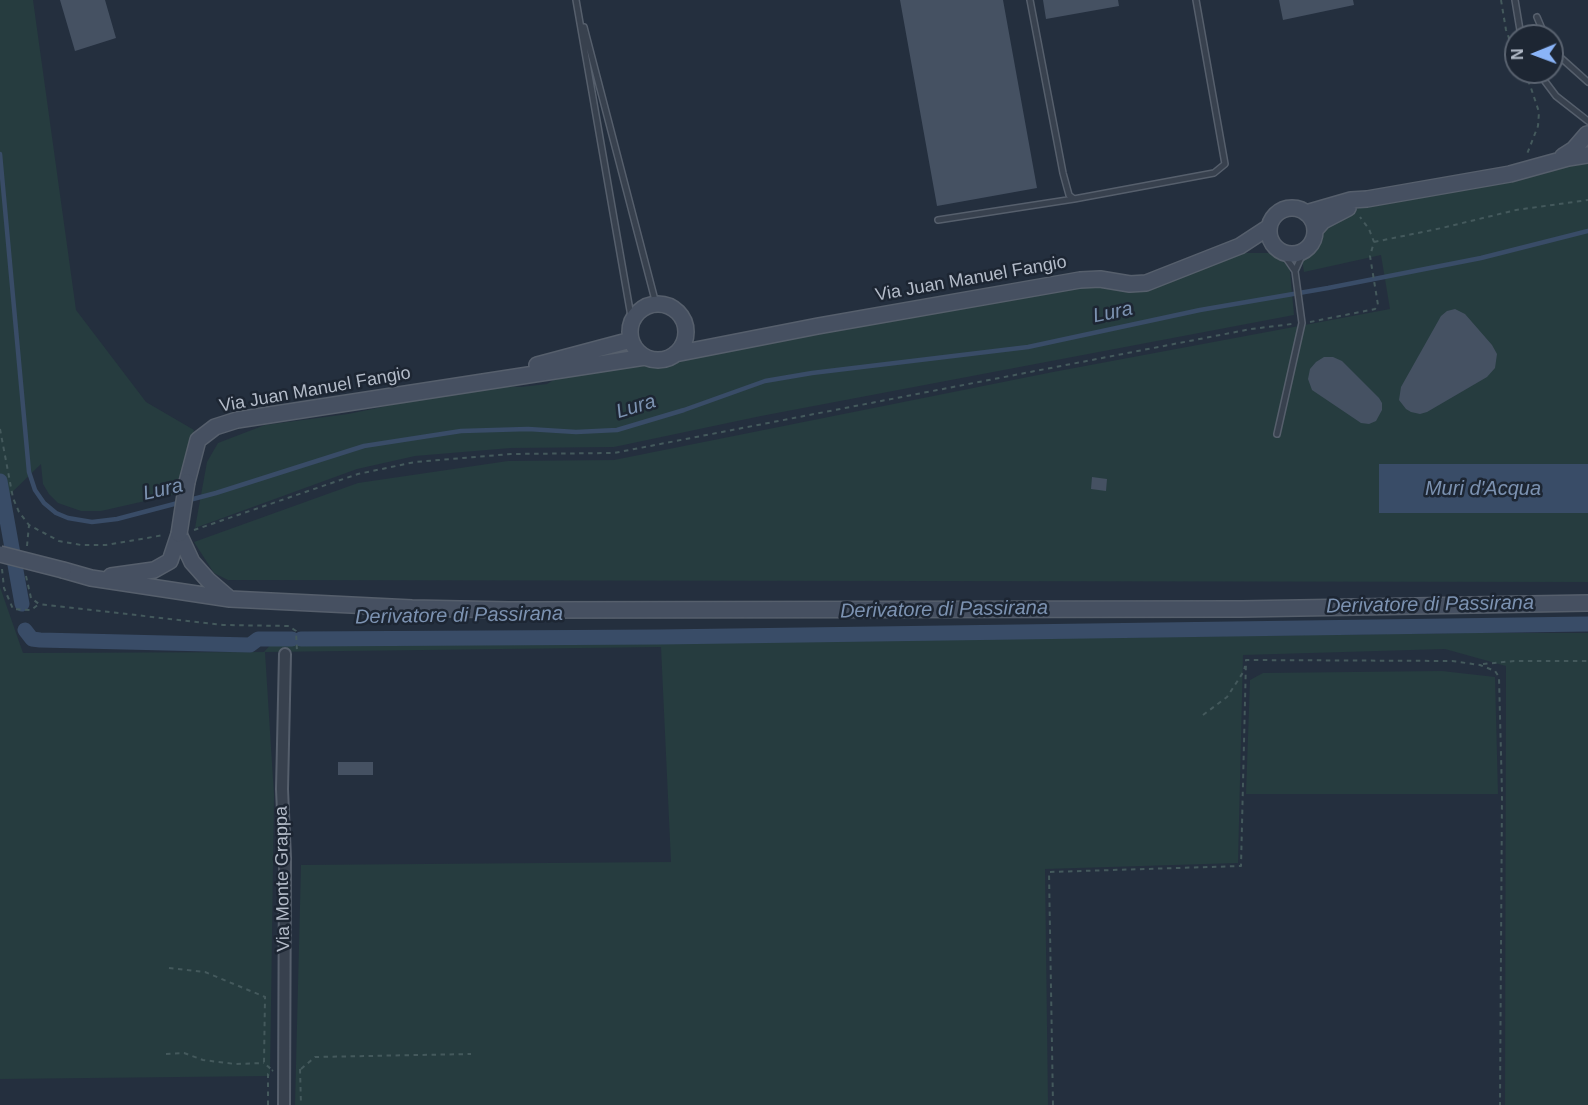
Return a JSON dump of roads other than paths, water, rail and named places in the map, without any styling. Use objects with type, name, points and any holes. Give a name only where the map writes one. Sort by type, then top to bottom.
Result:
[{"type":"street","points":[[1552,162],[1574,149],[1588,128]]},
{"type":"street","points":[[1306,213],[1342,202],[1520,172],[1552,162],[1588,155]]},
{"type":"street","points":[[1315,230],[1332,215],[1367,199]]},
{"type":"street","points":[[1291,208],[1306,213],[1311,218],[1315,230],[1312,243],[1304,251],[1292,255],[1279,251],[1271,240],[1269,227],[1276,214],[1291,208]]},
{"type":"street","name":"Via Juan Manuel Fangio","points":[[91,578],[154,570],[170,561],[198,440],[215,427],[237,420],[645,357],[661,360],[675,354],[818,326],[1080,280],[1100,279],[1146,284],[1240,246],[1269,227]]},
{"type":"street","name":"Via Juan Manuel Fangio","points":[[1240,246],[1279,251]]},
{"type":"street","points":[[645,357],[634,347],[631,339],[632,322],[642,310],[656,304],[664,305],[678,313],[686,327],[684,343],[675,354]]},
{"type":"street","points":[[686,336],[703,348]]},
{"type":"street","name":"Via Juan Manuel Fangio","points":[[467,384],[631,339]]},
{"type":"street","points":[[178,533],[192,562],[230,599]]},
{"type":"street","points":[[1,560],[63,570],[91,578],[230,599],[412,608],[509,610],[1242,609],[1588,603]]},
{"type":"street","name":"Via Monte Grappa","points":[[284,1105],[285,858],[282,789],[285,654]]},
{"type":"lane","points":[[577,0],[656,304]]},
{"type":"lane","points":[[577,0],[632,322]]},
{"type":"lane","points":[[1030,0],[1064,173],[1069,195],[1074,198]]},
{"type":"lane","points":[[938,220],[1214,173],[1225,164],[1196,0]]},
{"type":"lane","points":[[1515,0],[1519,24]]},
{"type":"lane","points":[[1538,17],[1541,24]]},
{"type":"lane","points":[[1564,61],[1588,82]]},
{"type":"lane","points":[[1547,84],[1588,128]]},
{"type":"lane","points":[[1277,434],[1302,323],[1295,271],[1279,251]]},
{"type":"lane","points":[[1295,271],[1304,251]]},
{"type":"water","name":"Muri d'Acqua","points":[[1379,464],[1588,464],[1588,513],[1379,513]]},
{"type":"waterway","name":"Lura","points":[[0,154],[29,472],[35,490],[44,503],[56,513],[68,518],[92,522],[117,519],[216,493],[364,446],[461,431],[617,430],[684,410],[765,381],[812,373],[1028,347],[1200,310],[1481,258],[1588,231]]},
{"type":"waterway","name":"Derivatore di Passirana","points":[[0,481],[22,604]]},
{"type":"waterway","name":"Derivatore di Passirana","points":[[301,639],[660,637],[1588,624]]},
{"type":"waterway","name":"Derivatore di Passirana","points":[[25,630],[32,639],[40,640],[250,645],[258,639],[292,639]]}]
